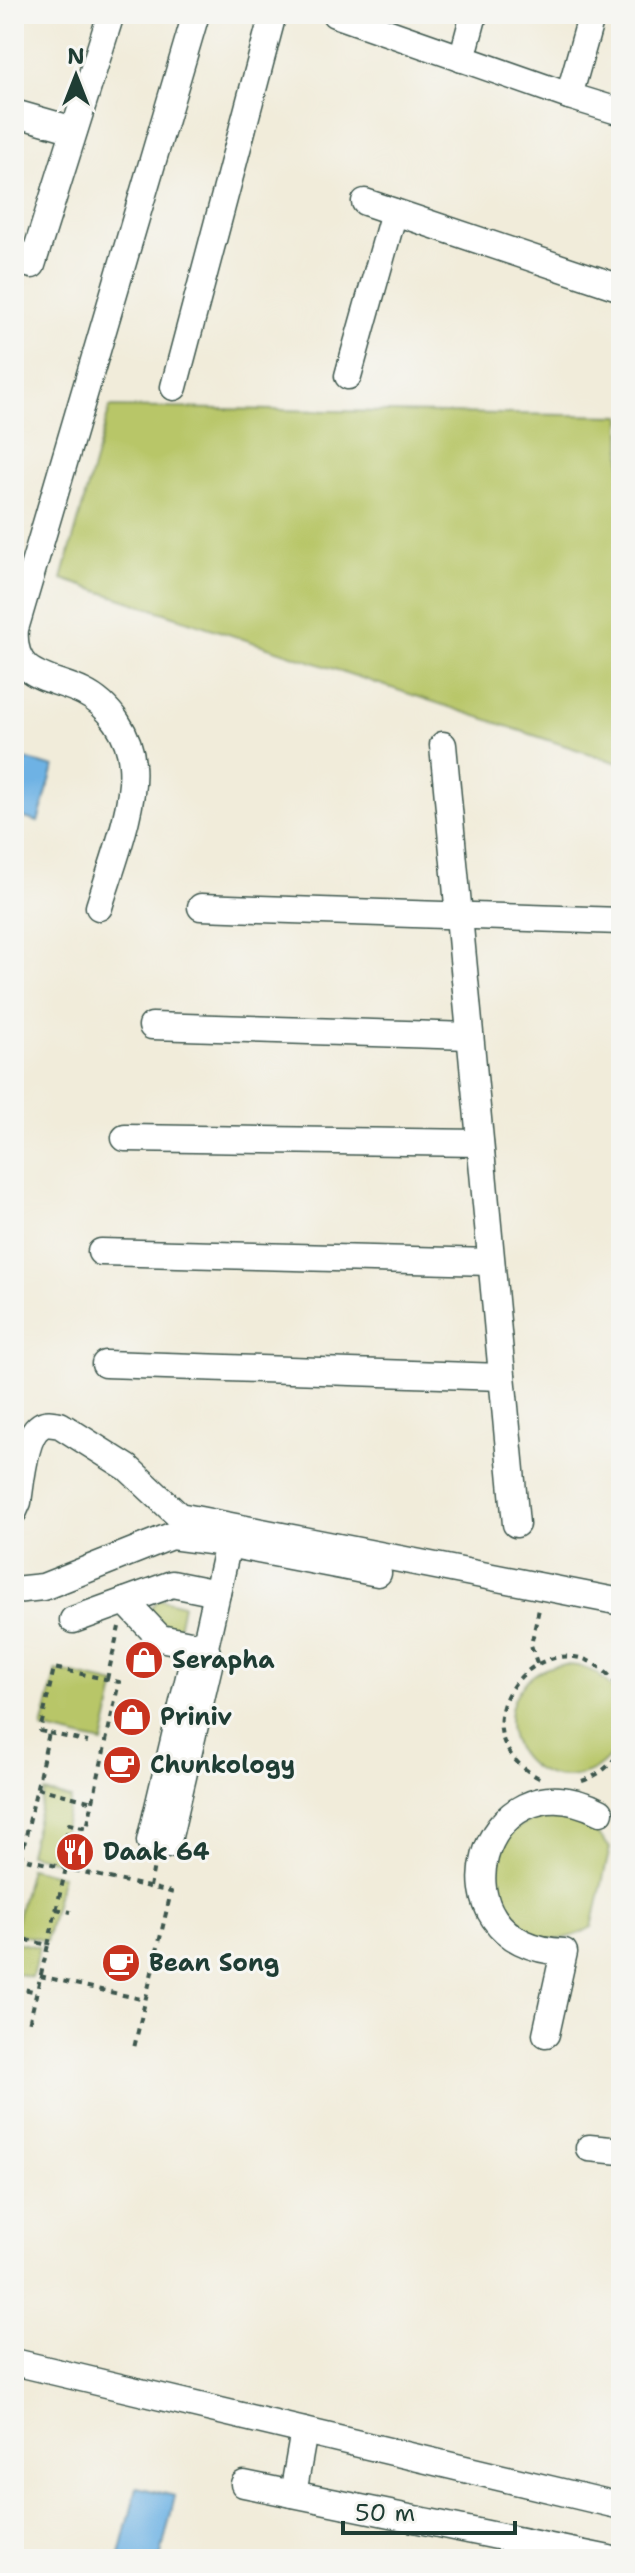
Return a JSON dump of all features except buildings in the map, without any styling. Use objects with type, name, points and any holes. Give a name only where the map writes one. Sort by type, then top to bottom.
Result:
[{"type":"street","points":[[14,260],[32,265],[111,14]]},
{"type":"street","points":[[99,907],[132,792],[132,760],[128,745],[112,716],[100,703],[86,694],[44,680],[28,669],[17,652],[15,629],[196,14]]},
{"type":"street","points":[[174,387],[273,14]]},
{"type":"street","points":[[462,59],[474,14]]},
{"type":"street","points":[[569,96],[592,14]]},
{"type":"street","points":[[348,16],[462,59],[621,112]]},
{"type":"street","points":[[14,113],[74,130]]},
{"type":"street","points":[[365,202],[621,288]]},
{"type":"street","points":[[348,376],[394,212]]},
{"type":"street","points":[[443,745],[516,1524]]},
{"type":"street","points":[[201,907],[621,921]]},
{"type":"street","points":[[152,1026],[470,1036]]},
{"type":"street","points":[[125,1138],[480,1143]]},
{"type":"street","points":[[101,1252],[491,1262]]},
{"type":"street","points":[[105,1364],[502,1377]]},
{"type":"street","points":[[14,1511],[28,1443],[35,1430],[43,1424],[60,1425],[128,1468],[179,1516],[621,1602]]},
{"type":"street","points":[[14,1590],[43,1587],[171,1536],[621,1618]]},
{"type":"street","points":[[205,1647],[194,1656],[150,1841],[167,1845],[210,1661],[205,1647],[228,1544]]},
{"type":"street","points":[[73,1620],[172,1584],[217,1593]]},
{"type":"street","points":[[125,1601],[160,1638],[205,1647]]},
{"type":"street","points":[[546,2034],[564,1952],[532,1948],[505,1931],[487,1906],[482,1890],[483,1859],[496,1829],[521,1808],[553,1800],[585,1805],[600,1812]]},
{"type":"street","points":[[589,2148],[621,2151]]},
{"type":"street","points":[[14,2362],[621,2506]]},
{"type":"street","points":[[293,2494],[304,2431]]},
{"type":"street","points":[[244,2484],[609,2559]]},
{"type":"path","points":[[107,1679],[125,1601]]},
{"type":"path","points":[[537,1664],[531,1645],[541,1603]]},
{"type":"path","points":[[541,1779],[516,1761],[502,1733],[501,1717],[511,1687],[520,1675],[537,1664],[561,1657],[591,1663],[604,1670],[621,1691]]},
{"type":"path","points":[[29,2024],[56,1909],[69,1824],[87,1828],[119,1682],[54,1668],[40,1731],[88,1742]]},
{"type":"path","points":[[14,1887],[49,1733]]},
{"type":"path","points":[[572,1783],[600,1773],[621,1750]]},
{"type":"path","points":[[37,1788],[93,1802]]},
{"type":"path","points":[[21,1858],[171,1892],[134,2048]]},
{"type":"path","points":[[56,1909],[71,1912]]},
{"type":"path","points":[[14,1937],[48,1945]]},
{"type":"path","points":[[40,1976],[145,2000]]},
{"type":"path","points":[[14,1987],[37,1992]]},
{"type":"green space","points":[[110,407],[621,416],[621,764],[62,579]]},
{"type":"green space","points":[[158,1599],[183,1605],[178,1628],[154,1623],[149,1611]]},
{"type":"green space","points":[[566,1665],[587,1670],[605,1682],[617,1700],[622,1721],[617,1742],[605,1760],[587,1772],[566,1777],[545,1772],[527,1760],[515,1742],[510,1721],[515,1700],[527,1682],[545,1670]]},
{"type":"green space","points":[[56,1670],[116,1684],[103,1743],[42,1729]]},
{"type":"green space","points":[[44,1792],[71,1799],[56,1861],[29,1854]]},
{"type":"green space","points":[[549,1815],[568,1817],[584,1824],[610,1848],[592,1927],[560,1939],[532,1936],[511,1921],[497,1899],[493,1874],[499,1849],[517,1828]]},
{"type":"green space","points":[[30,1868],[62,1876],[46,1941],[14,1933]]},
{"type":"green space","points":[[14,1942],[39,1947],[32,1977],[14,1973]]},
{"type":"water","points":[[14,756],[54,767],[38,822],[14,815]]},
{"type":"water","points":[[137,2487],[175,2496],[160,2559],[119,2559]]},
{"type":"place","name":"Serapha","points":[[144,1660]]},
{"type":"place","name":"Priniv","points":[[132,1717]]},
{"type":"place","name":"Chunkology","points":[[122,1765]]},
{"type":"place","name":"Daak 64","points":[[75,1852]]},
{"type":"place","name":"Bean Song","points":[[121,1963]]}]
